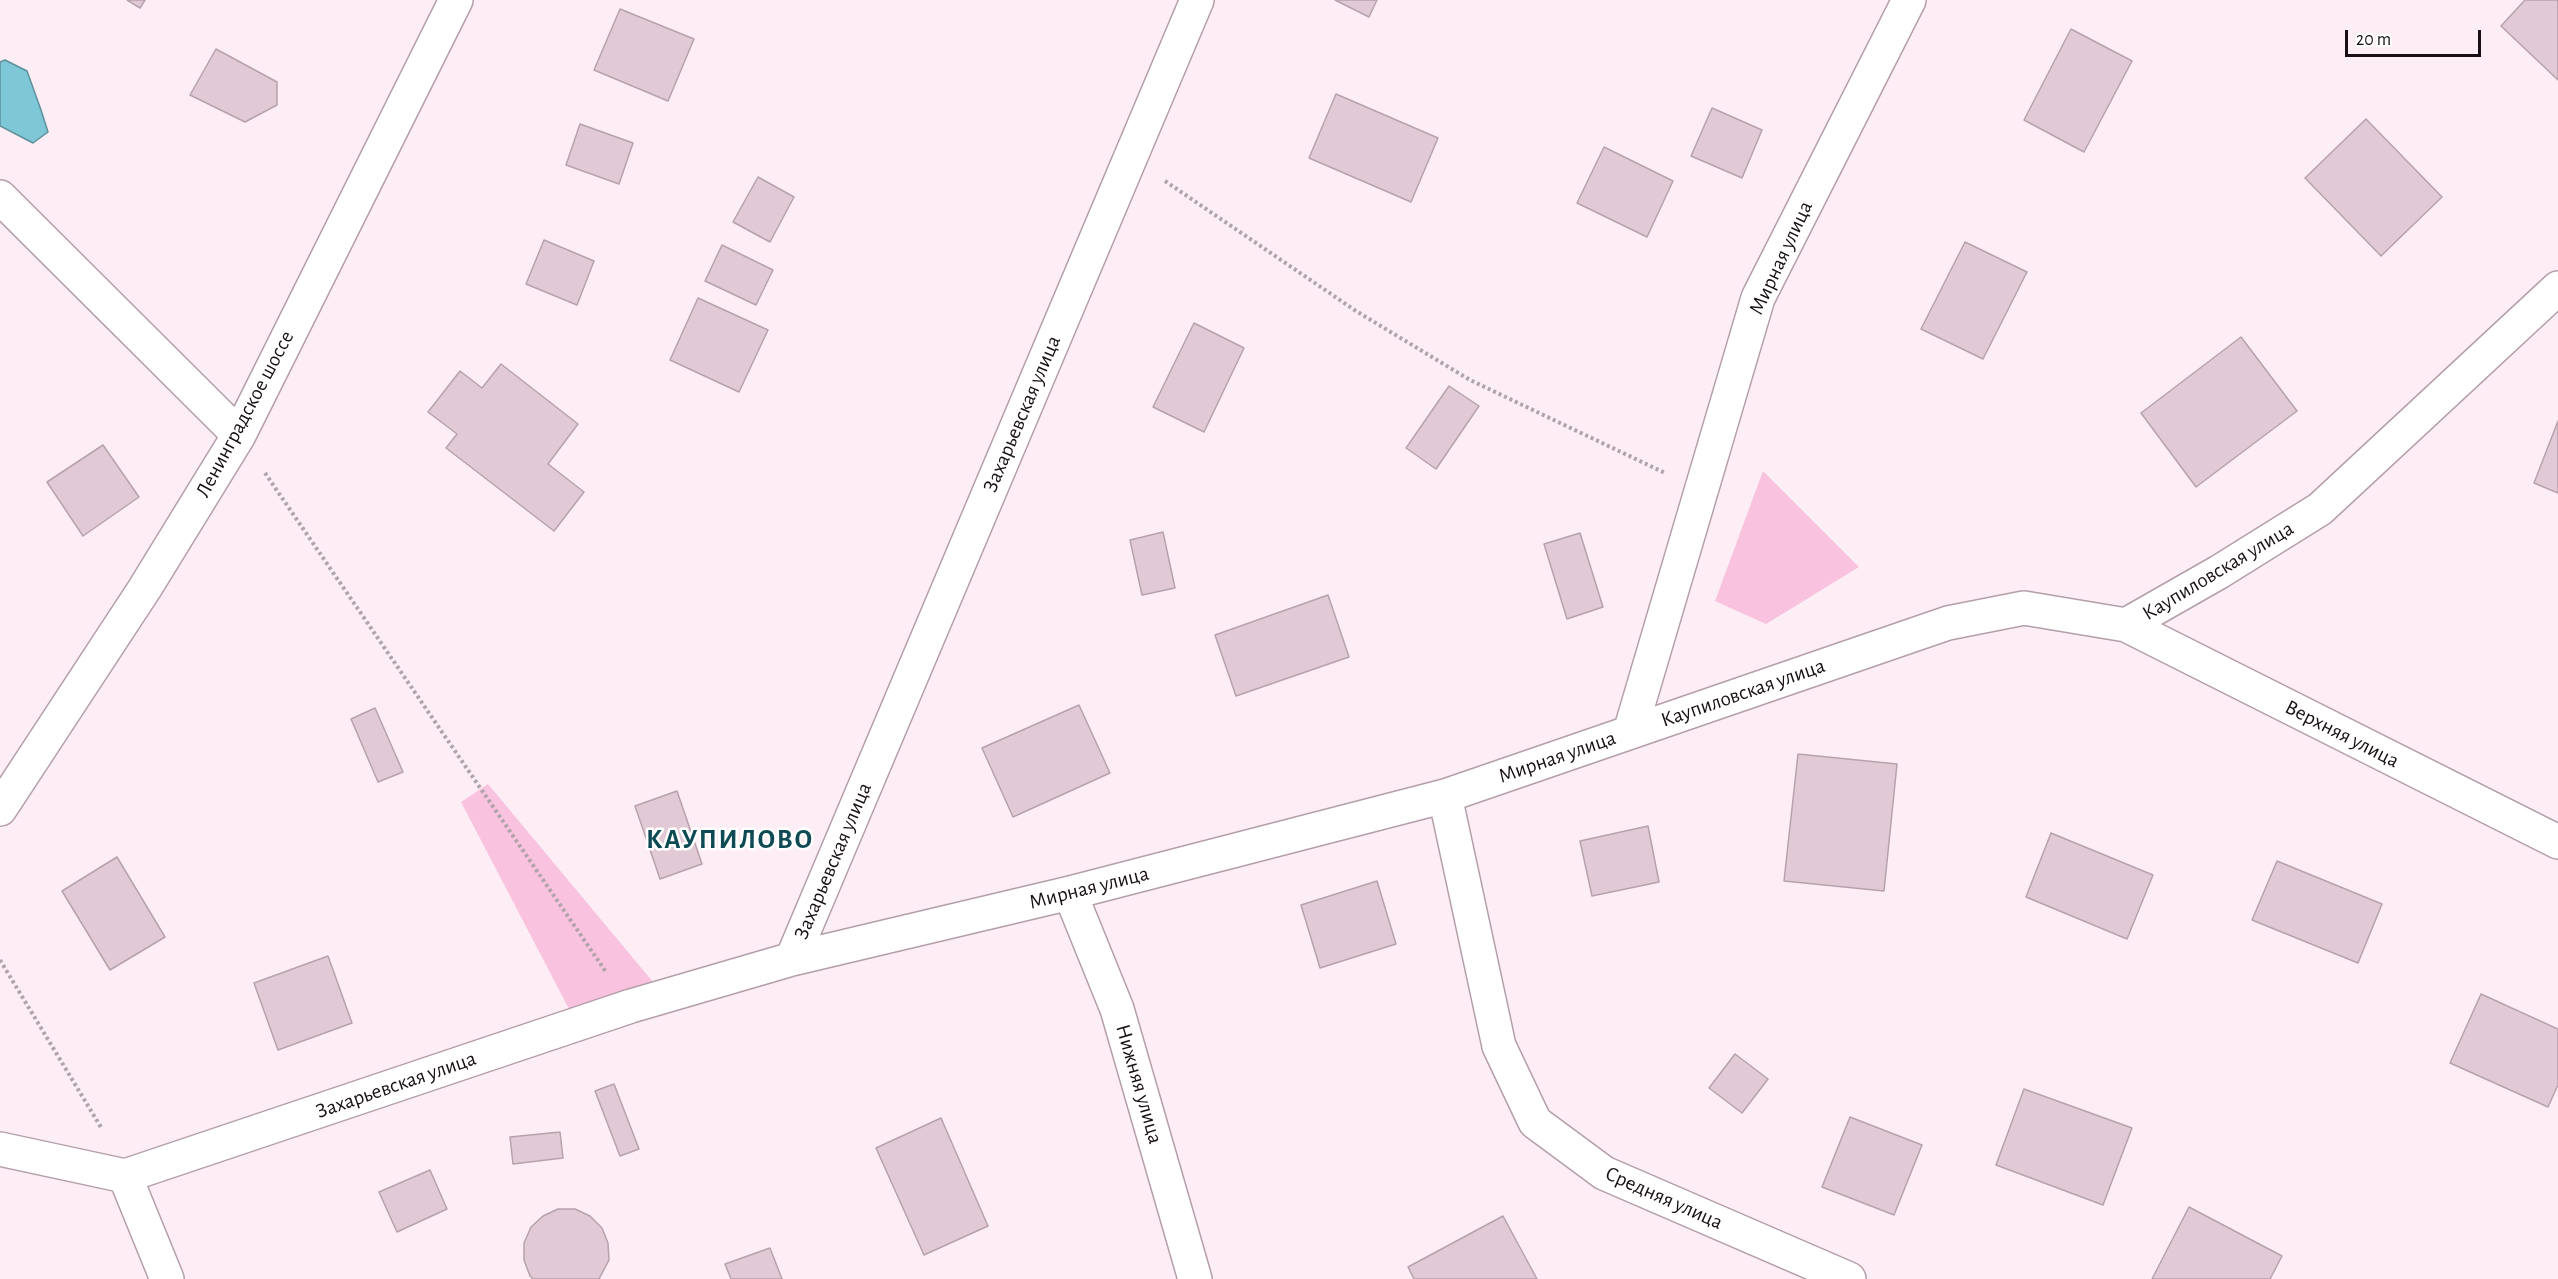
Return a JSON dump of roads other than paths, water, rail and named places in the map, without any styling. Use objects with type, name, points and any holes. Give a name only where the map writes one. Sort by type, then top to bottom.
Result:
[{"type":"street","name":"Ленинградское шоссе","points":[[0,809],[145,588],[239,435],[456,0]]},
{"type":"street","name":"Захарьевская улица","points":[[126,1176],[631,1006],[792,959],[1197,0]]},
{"type":"street","name":"Мирная улица","points":[[792,959],[1070,893],[1444,796],[1630,732],[1758,298],[1909,0]]},
{"type":"street","points":[[0,197],[239,435]]},
{"type":"street","name":"Каупиловская улица","points":[[1630,732],[1948,623],[2024,608],[2126,625],[2219,572],[2320,508],[2558,288]]},
{"type":"street","name":"Верхняя улица","points":[[2126,625],[2558,842]]},
{"type":"street","name":"Средняя улица","points":[[1444,796],[1499,1046],[1535,1122],[1604,1173],[1849,1279]]},
{"type":"street","name":"Нижняя улица","points":[[1070,893],[1117,1009],[1195,1279]]},
{"type":"street","points":[[0,1149],[126,1176],[167,1279]]},
{"type":"water","points":[[5,60],[27,71],[41,110],[48,132],[33,143],[0,126],[0,62]]},
{"type":"district","name":"КАУПИЛОВО","points":[[730,840]]}]
